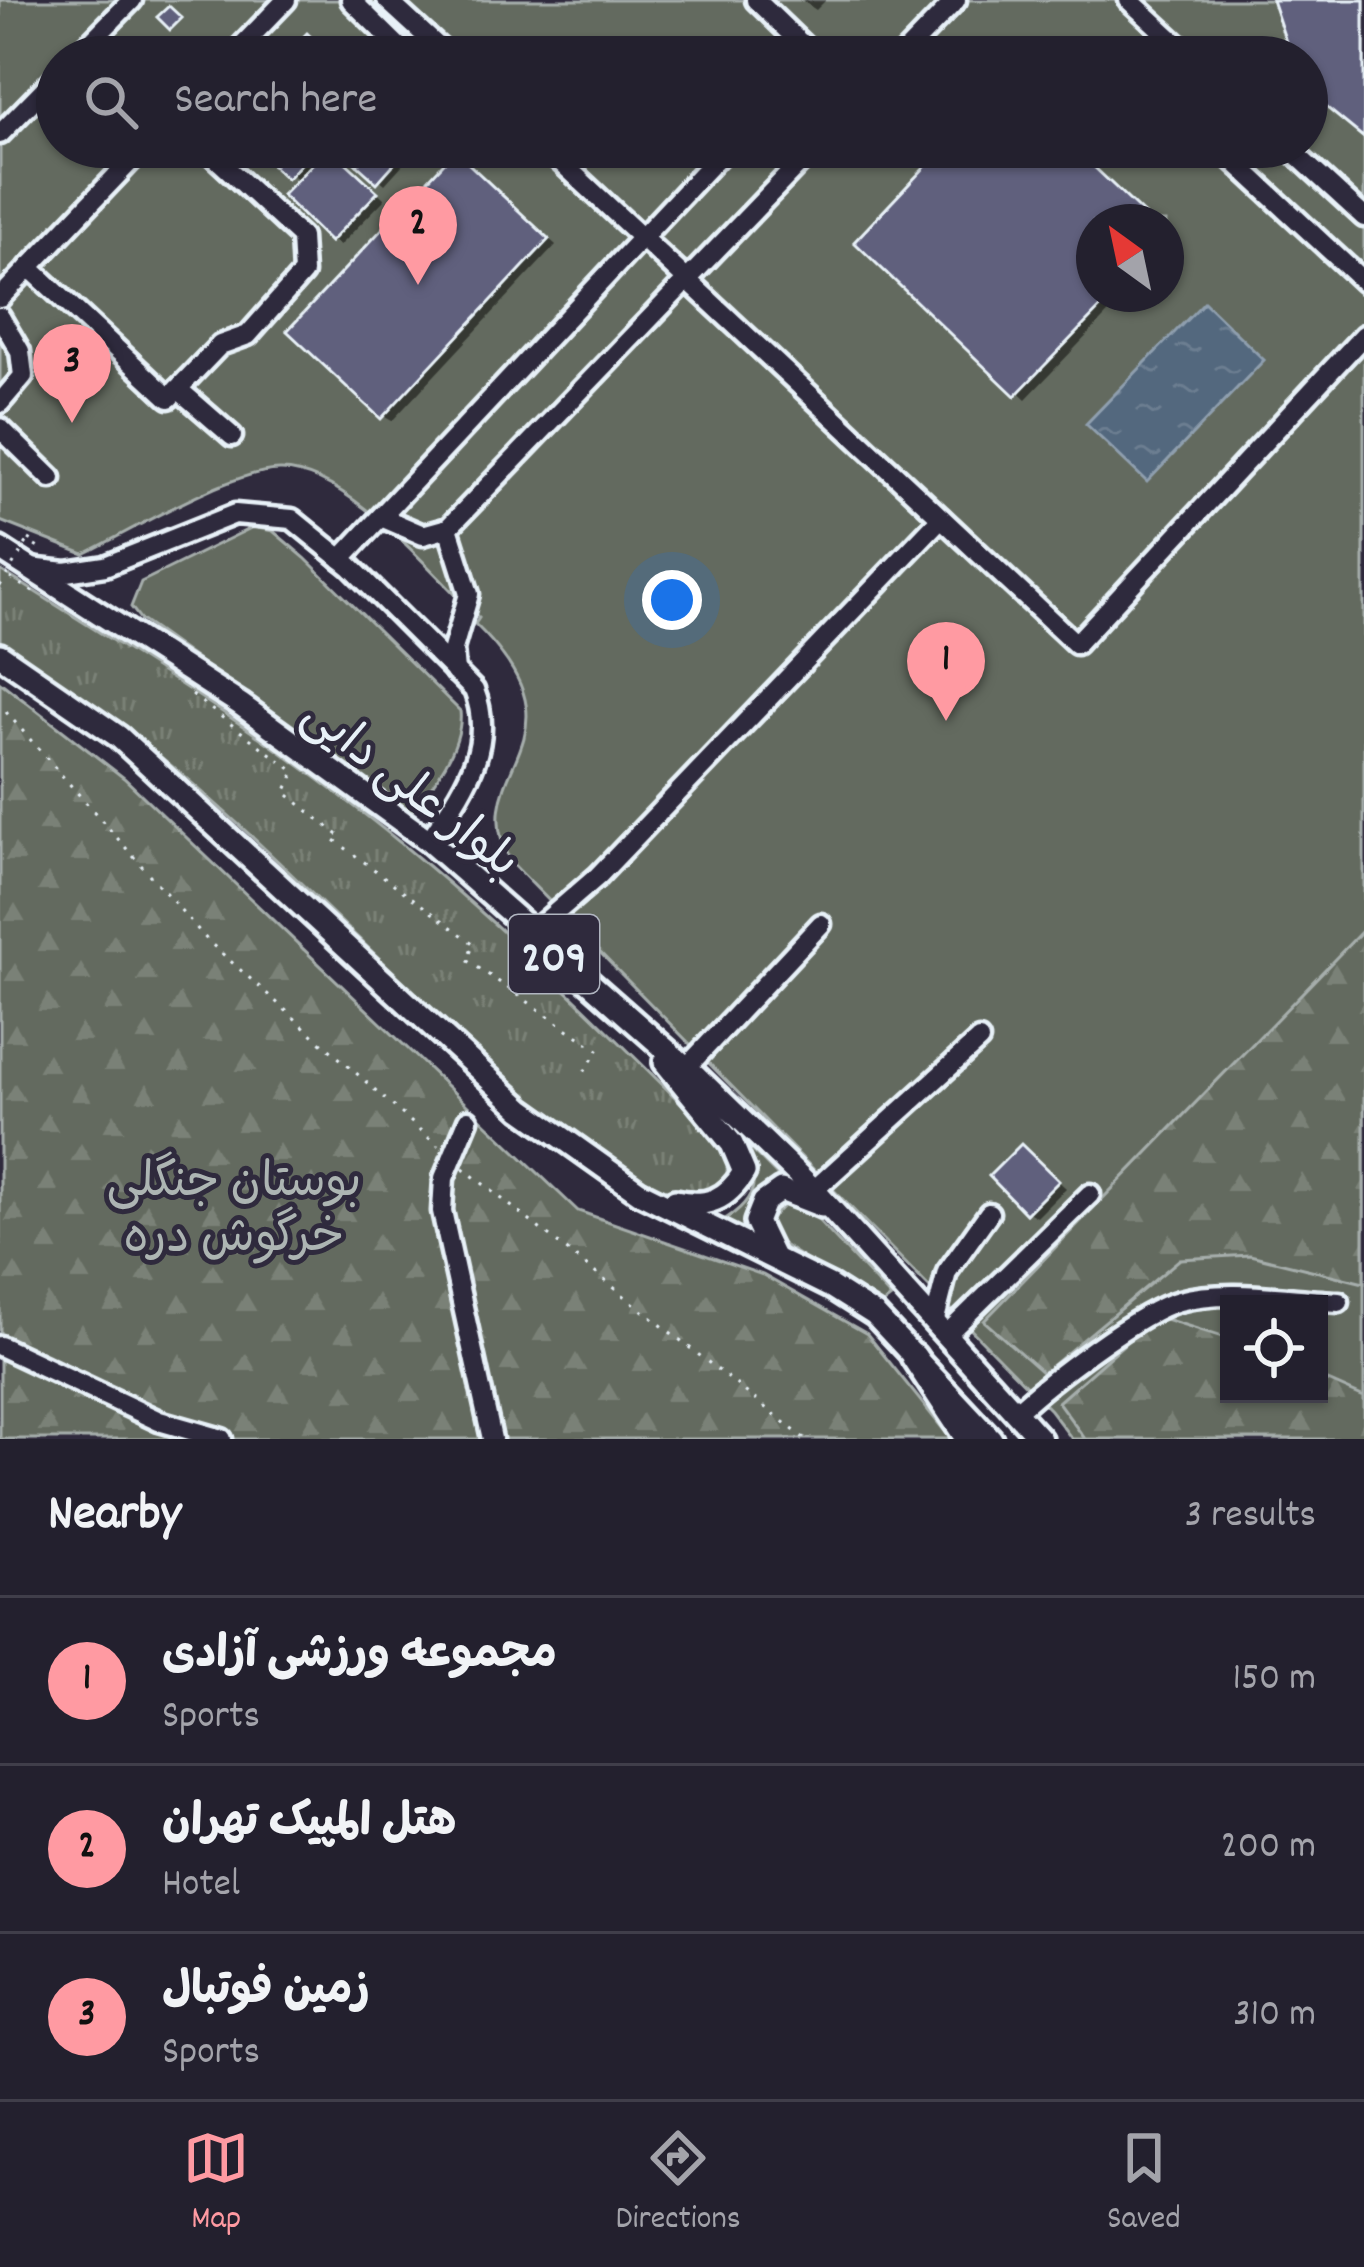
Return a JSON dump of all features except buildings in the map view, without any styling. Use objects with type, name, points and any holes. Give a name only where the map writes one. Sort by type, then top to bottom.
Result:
[{"type":"highway","points":[[914,1358],[968,1439]]},
{"type":"main road","name":"بلوار علی دایی","points":[[0,549],[240,704],[429,841],[643,1035],[686,1068],[821,1199],[1040,1439]]},
{"type":"main road","points":[[0,656],[119,737],[522,1109],[639,1192],[875,1315],[992,1439]]},
{"type":"main road","points":[[639,1192],[703,1206],[719,1200],[744,1172],[733,1144],[643,1035]]},
{"type":"main road","points":[[775,1259],[756,1222],[764,1202],[781,1190],[821,1199]]},
{"type":"lane","points":[[97,36],[132,0]]},
{"type":"lane","points":[[251,36],[286,0]]},
{"type":"lane","points":[[350,0],[387,36]]},
{"type":"lane","points":[[387,0],[426,36]]},
{"type":"lane","points":[[756,0],[793,36]]},
{"type":"lane","points":[[921,36],[956,0]]},
{"type":"lane","points":[[1129,0],[1168,36]]},
{"type":"lane","points":[[4,120],[36,93]]},
{"type":"lane","points":[[0,298],[124,168]]},
{"type":"lane","points":[[28,267],[169,398],[220,345],[248,335],[303,273],[301,237],[227,168]]},
{"type":"lane","points":[[567,168],[1076,644],[1364,335]]},
{"type":"lane","points":[[341,559],[707,168]]},
{"type":"lane","points":[[381,517],[423,535],[448,527],[795,168]]},
{"type":"lane","points":[[1242,168],[1364,282]]},
{"type":"lane","points":[[1311,168],[1364,217]]},
{"type":"lane","points":[[0,317],[20,351],[23,376],[0,403]]},
{"type":"lane","points":[[178,389],[232,436]]},
{"type":"lane","points":[[0,428],[51,478]]},
{"type":"lane","points":[[22,566],[66,572],[105,566],[235,514],[292,519],[341,559],[474,690],[484,715],[483,748],[429,841]]},
{"type":"lane","points":[[531,934],[598,876],[941,518]]},
{"type":"lane","points":[[448,527],[458,573],[469,594],[453,650],[454,672]]},
{"type":"lane","points":[[686,1068],[821,924]]},
{"type":"lane","points":[[821,1199],[979,1040]]},
{"type":"lane","points":[[467,1120],[444,1178],[442,1211],[492,1439]]},
{"type":"lane","points":[[940,1329],[1090,1193]]},
{"type":"lane","points":[[940,1329],[947,1272],[989,1213]]},
{"type":"lane","points":[[1016,1411],[1048,1381],[1174,1301],[1238,1297],[1339,1302]]},
{"type":"lane","points":[[0,1346],[159,1421],[222,1439]]},
{"type":"path","points":[[0,586],[29,539],[38,544]]},
{"type":"path","points":[[22,566],[10,578],[46,600]]},
{"type":"path","points":[[185,690],[296,772],[285,792],[337,834],[332,838],[474,944],[467,960],[598,1049],[583,1074]]},
{"type":"path","points":[[6,712],[209,942],[452,1158],[805,1439]]},
{"type":"green space","points":[[0,0],[1364,0],[1364,1439],[1072,1439],[1050,1410],[510,861],[499,828],[501,800],[526,726],[525,697],[509,664],[475,624],[479,618],[387,527],[333,487],[307,475],[261,472],[154,517],[84,554],[0,521]]},
{"type":"green space","points":[[253,527],[273,531],[305,558],[460,711],[452,751],[411,812],[141,620],[131,607],[141,582]]},
{"type":"green space","points":[[0,570],[269,744],[421,860],[536,962],[720,1142],[728,1161],[726,1181],[699,1194],[659,1191],[611,1166],[540,1113],[203,793],[125,729],[0,641]]},
{"type":"green space","name":"بوستان جنگلی خرگوش دره","points":[[0,682],[124,778],[578,1211],[763,1275],[867,1334],[951,1439],[0,1439]]},
{"type":"green space","points":[[1364,929],[1364,1283],[1250,1255],[1180,1259],[1043,1373],[984,1321]]},
{"type":"green space","points":[[739,1137],[787,1185],[776,1186],[757,1242],[713,1226],[740,1208],[752,1189],[752,1166]]},
{"type":"green space","points":[[785,1204],[817,1219],[891,1298],[879,1307],[774,1239],[767,1223]]},
{"type":"green space","points":[[1156,1316],[1220,1336],[1220,1403],[1328,1403],[1328,1381],[1364,1397],[1364,1439],[1085,1439],[1058,1402]]},
{"type":"water","points":[[1204,302],[1264,360],[1147,482],[1086,424]]},
{"type":"place","name":"هتل المپیک تهران","points":[[418,285]]},
{"type":"place","name":"زمین فوتبال","points":[[72,423]]},
{"type":"place","name":"مجموعه ورزشی آزادی","points":[[946,721]]}]
